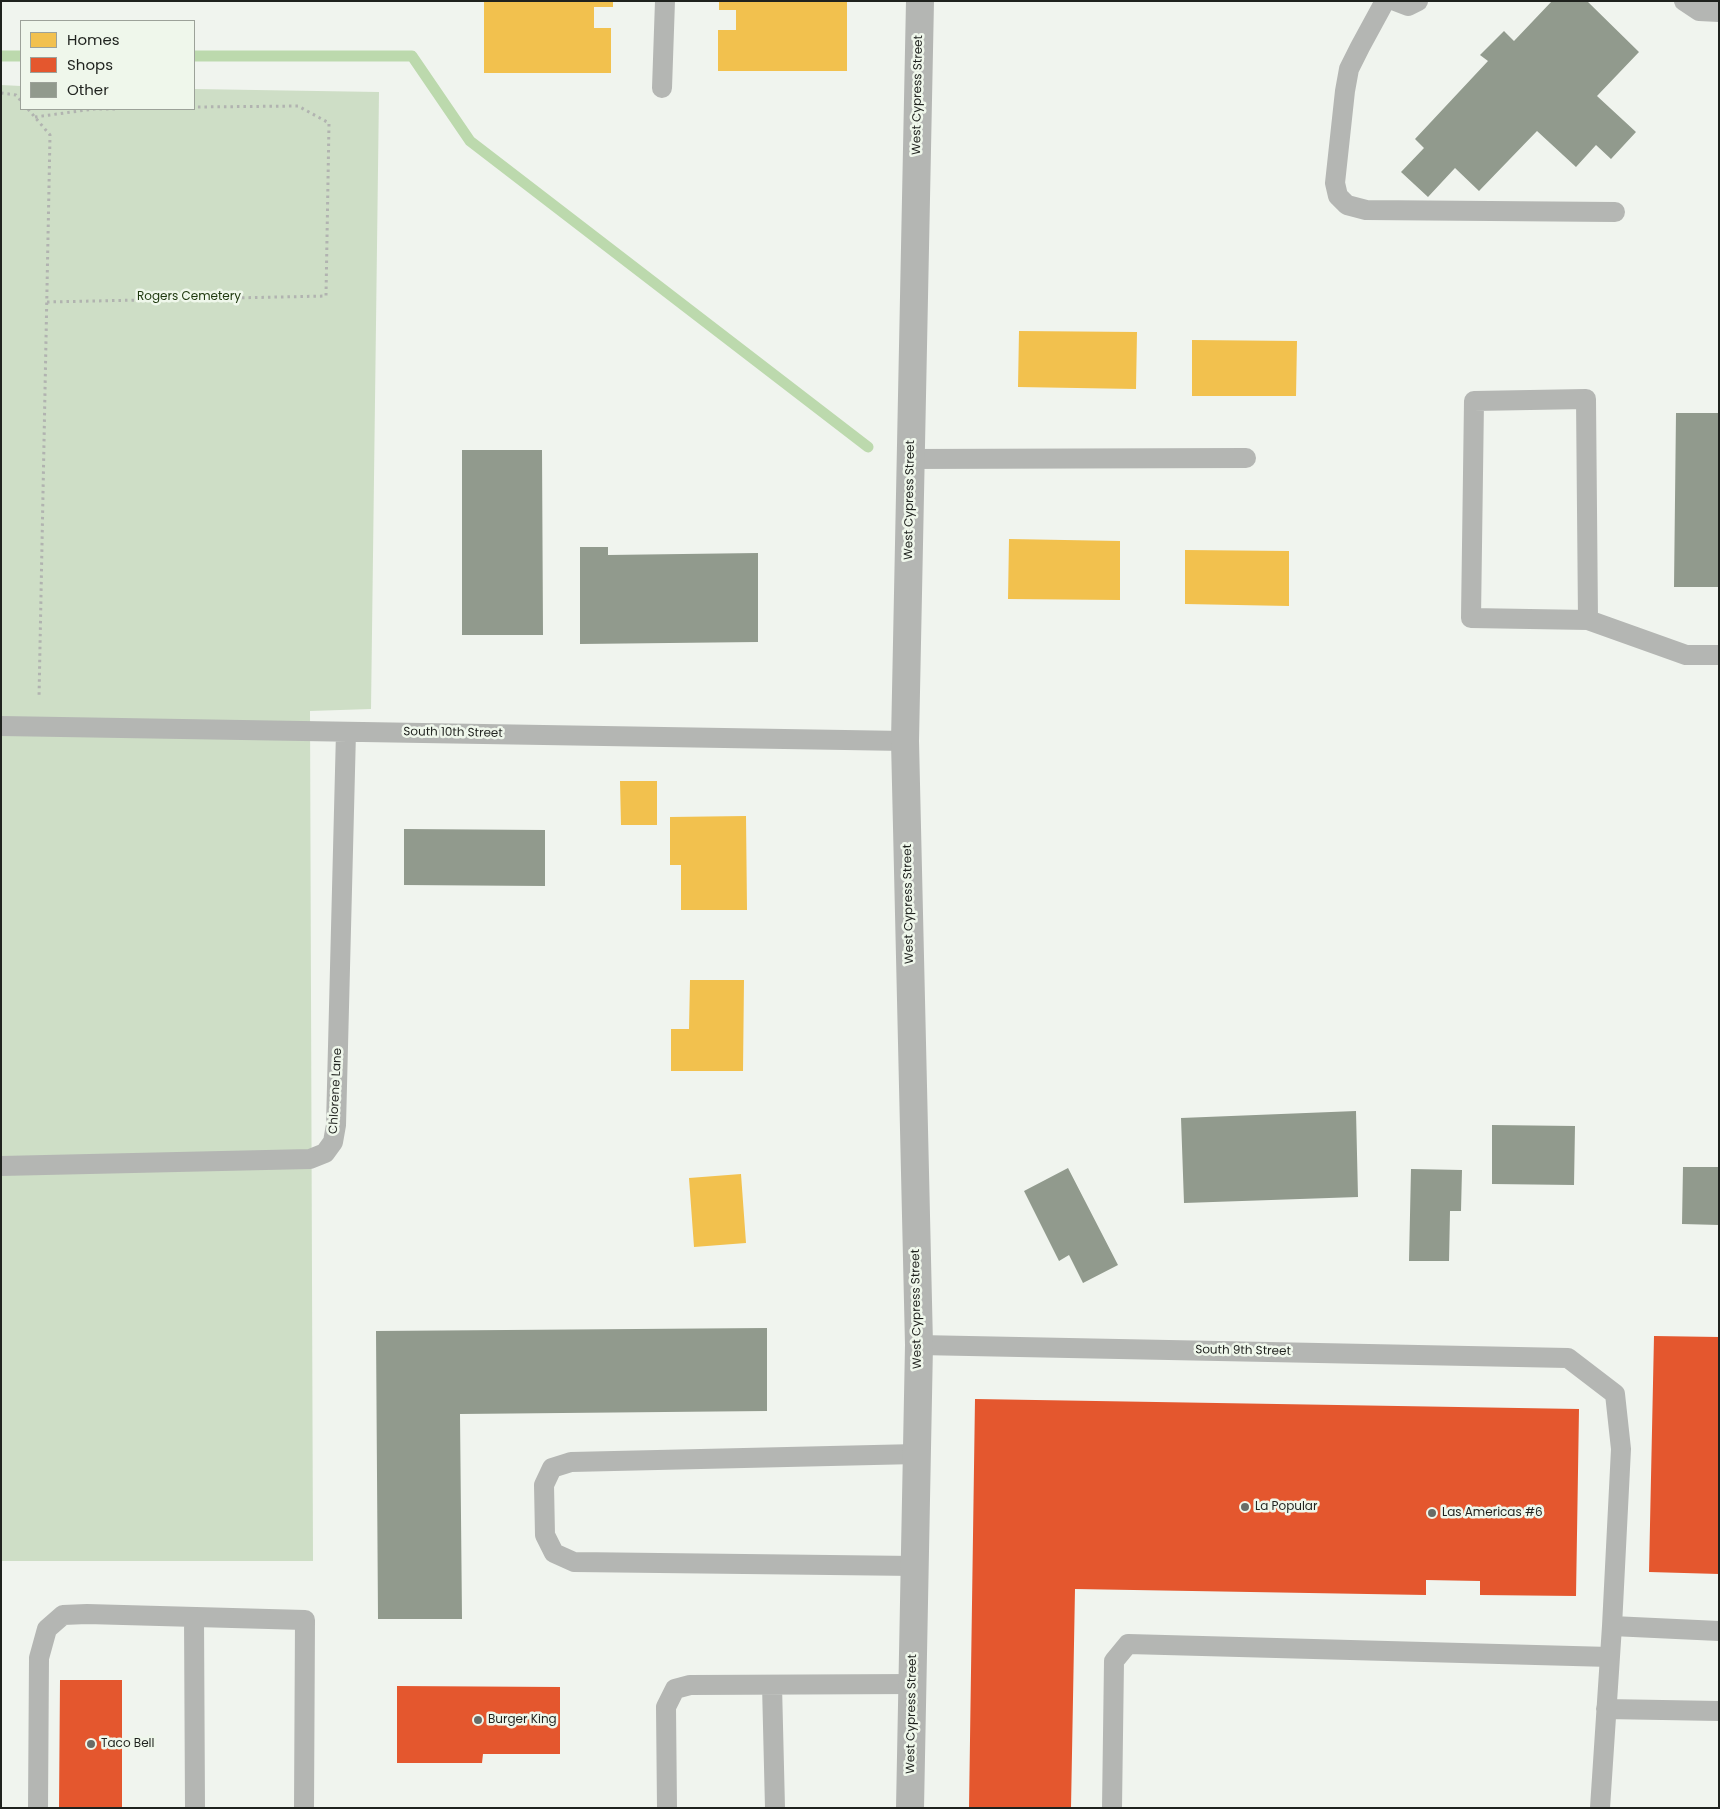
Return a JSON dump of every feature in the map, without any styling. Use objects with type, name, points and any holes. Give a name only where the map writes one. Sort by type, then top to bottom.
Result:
[{"type":"street","name":"West Cypress Street","points":[[910,1808],[919,1345],[905,741],[920,1]]},
{"type":"lane","points":[[662,88],[665,1]]},
{"type":"lane","points":[[1385,1],[1360,47],[1350,70],[1345,91],[1334,183],[1338,196],[1347,205],[1366,210],[1615,212]]},
{"type":"lane","points":[[1395,1],[1408,6],[1418,1]]},
{"type":"lane","points":[[1684,1],[1699,11],[1719,12]]},
{"type":"lane","points":[[1588,620],[1586,399],[1474,401],[1471,618],[1588,620],[1686,655],[1719,655]]},
{"type":"lane","points":[[911,459],[1246,458]]},
{"type":"lane","name":"South 10th Street","points":[[1,726],[905,741]]},
{"type":"lane","name":"Chlorene Lane","points":[[1,1166],[310,1159],[325,1153],[334,1142],[336,1125],[346,732]]},
{"type":"lane","name":"South 9th Street","points":[[919,1345],[1568,1358],[1615,1394],[1621,1449],[1612,1626]]},
{"type":"lane","points":[[915,1566],[574,1562],[554,1553],[545,1535],[544,1485],[552,1468],[571,1462],[917,1454]]},
{"type":"lane","points":[[38,1808],[38,1658],[47,1629],[64,1615],[87,1614],[305,1620],[304,1808]]},
{"type":"lane","points":[[194,1618],[195,1808]]},
{"type":"lane","points":[[1600,1808],[1612,1626],[1719,1631]]},
{"type":"lane","points":[[1112,1808],[1114,1661],[1128,1644],[1610,1657]]},
{"type":"lane","points":[[772,1684],[775,1808]]},
{"type":"lane","points":[[667,1808],[666,1707],[675,1689],[690,1685],[913,1684]]},
{"type":"lane","points":[[1606,1709],[1719,1711]]},
{"type":"path","points":[[1,92],[16,95],[20,100]]},
{"type":"path","points":[[47,302],[326,296],[330,123],[298,106],[195,107]]},
{"type":"path","points":[[29,110],[50,135],[38,726]]},
{"type":"path","points":[[35,117],[87,110]]},
{"type":"green space","name":"Rogers Cemetery","points":[[1,85],[20,86],[20,110],[195,110],[195,89],[379,92],[371,709],[310,711],[313,1561],[1,1561]]},
{"type":"building: Homes","points":[[484,1],[613,1],[613,7],[594,7],[594,28],[611,28],[611,73],[484,73]]},
{"type":"building: Homes","points":[[719,1],[847,1],[847,71],[718,71],[718,30],[736,30],[736,10],[719,10]]},
{"type":"building: Homes","points":[[1019,331],[1137,332],[1136,389],[1018,387]]},
{"type":"building: Homes","points":[[1192,340],[1297,341],[1296,396],[1192,396]]},
{"type":"building: Homes","points":[[1009,539],[1120,541],[1120,600],[1008,599]]},
{"type":"building: Homes","points":[[1185,550],[1289,551],[1289,606],[1185,604]]},
{"type":"building: Homes","points":[[620,781],[657,781],[657,825],[621,825]]},
{"type":"building: Homes","points":[[746,816],[747,910],[681,910],[681,865],[670,865],[670,817]]},
{"type":"building: Homes","points":[[690,980],[744,980],[743,1071],[671,1071],[671,1029],[689,1029]]},
{"type":"building: Homes","points":[[741,1174],[746,1243],[694,1247],[689,1178]]},
{"type":"building: Shops","points":[[1654,1336],[1719,1337],[1719,1574],[1649,1572]]},
{"type":"building: Shops","points":[[975,1399],[1579,1409],[1576,1596],[1480,1595],[1480,1581],[1426,1580],[1426,1595],[1075,1589],[1071,1808],[969,1808]]},
{"type":"building: Shops","name":"Taco Bell","points":[[60,1680],[122,1680],[122,1808],[59,1808]]},
{"type":"building: Shops","name":"Burger King","points":[[397,1686],[560,1687],[560,1754],[483,1754],[482,1763],[397,1763]]},
{"type":"building: Other","points":[[1552,1],[1587,1],[1639,52],[1597,96],[1636,132],[1611,159],[1596,145],[1576,167],[1537,131],[1479,191],[1455,168],[1428,197],[1401,172],[1424,148],[1415,139],[1488,61],[1480,55],[1504,31],[1514,41]]},
{"type":"building: Other","points":[[1676,413],[1719,413],[1719,587],[1674,587]]},
{"type":"building: Other","points":[[462,450],[542,450],[543,635],[462,635]]},
{"type":"building: Other","points":[[580,547],[608,547],[608,555],[758,553],[758,642],[580,644]]},
{"type":"building: Other","points":[[404,829],[545,830],[545,886],[404,885]]},
{"type":"building: Other","points":[[1356,1111],[1358,1197],[1184,1203],[1181,1118]]},
{"type":"building: Other","points":[[1492,1125],[1575,1126],[1574,1185],[1492,1184]]},
{"type":"building: Other","points":[[1683,1167],[1719,1167],[1719,1225],[1682,1224]]},
{"type":"building: Other","points":[[1068,1168],[1118,1265],[1083,1283],[1069,1255],[1059,1261],[1024,1191]]},
{"type":"building: Other","points":[[1411,1169],[1462,1170],[1461,1211],[1450,1211],[1449,1261],[1409,1261]]},
{"type":"building: Other","points":[[767,1328],[767,1411],[460,1414],[462,1619],[378,1619],[376,1331]]},
{"type":"waterway","points":[[1,56],[20,56]]},
{"type":"waterway","points":[[195,56],[412,56],[470,141],[868,447]]},
{"type":"place","name":"La Popular","points":[[1245,1507]]},
{"type":"place","name":"Las Americas #6","points":[[1432,1513]]},
{"type":"place","name":"Burger King","points":[[478,1720]]},
{"type":"place","name":"Taco Bell","points":[[91,1744]]}]
